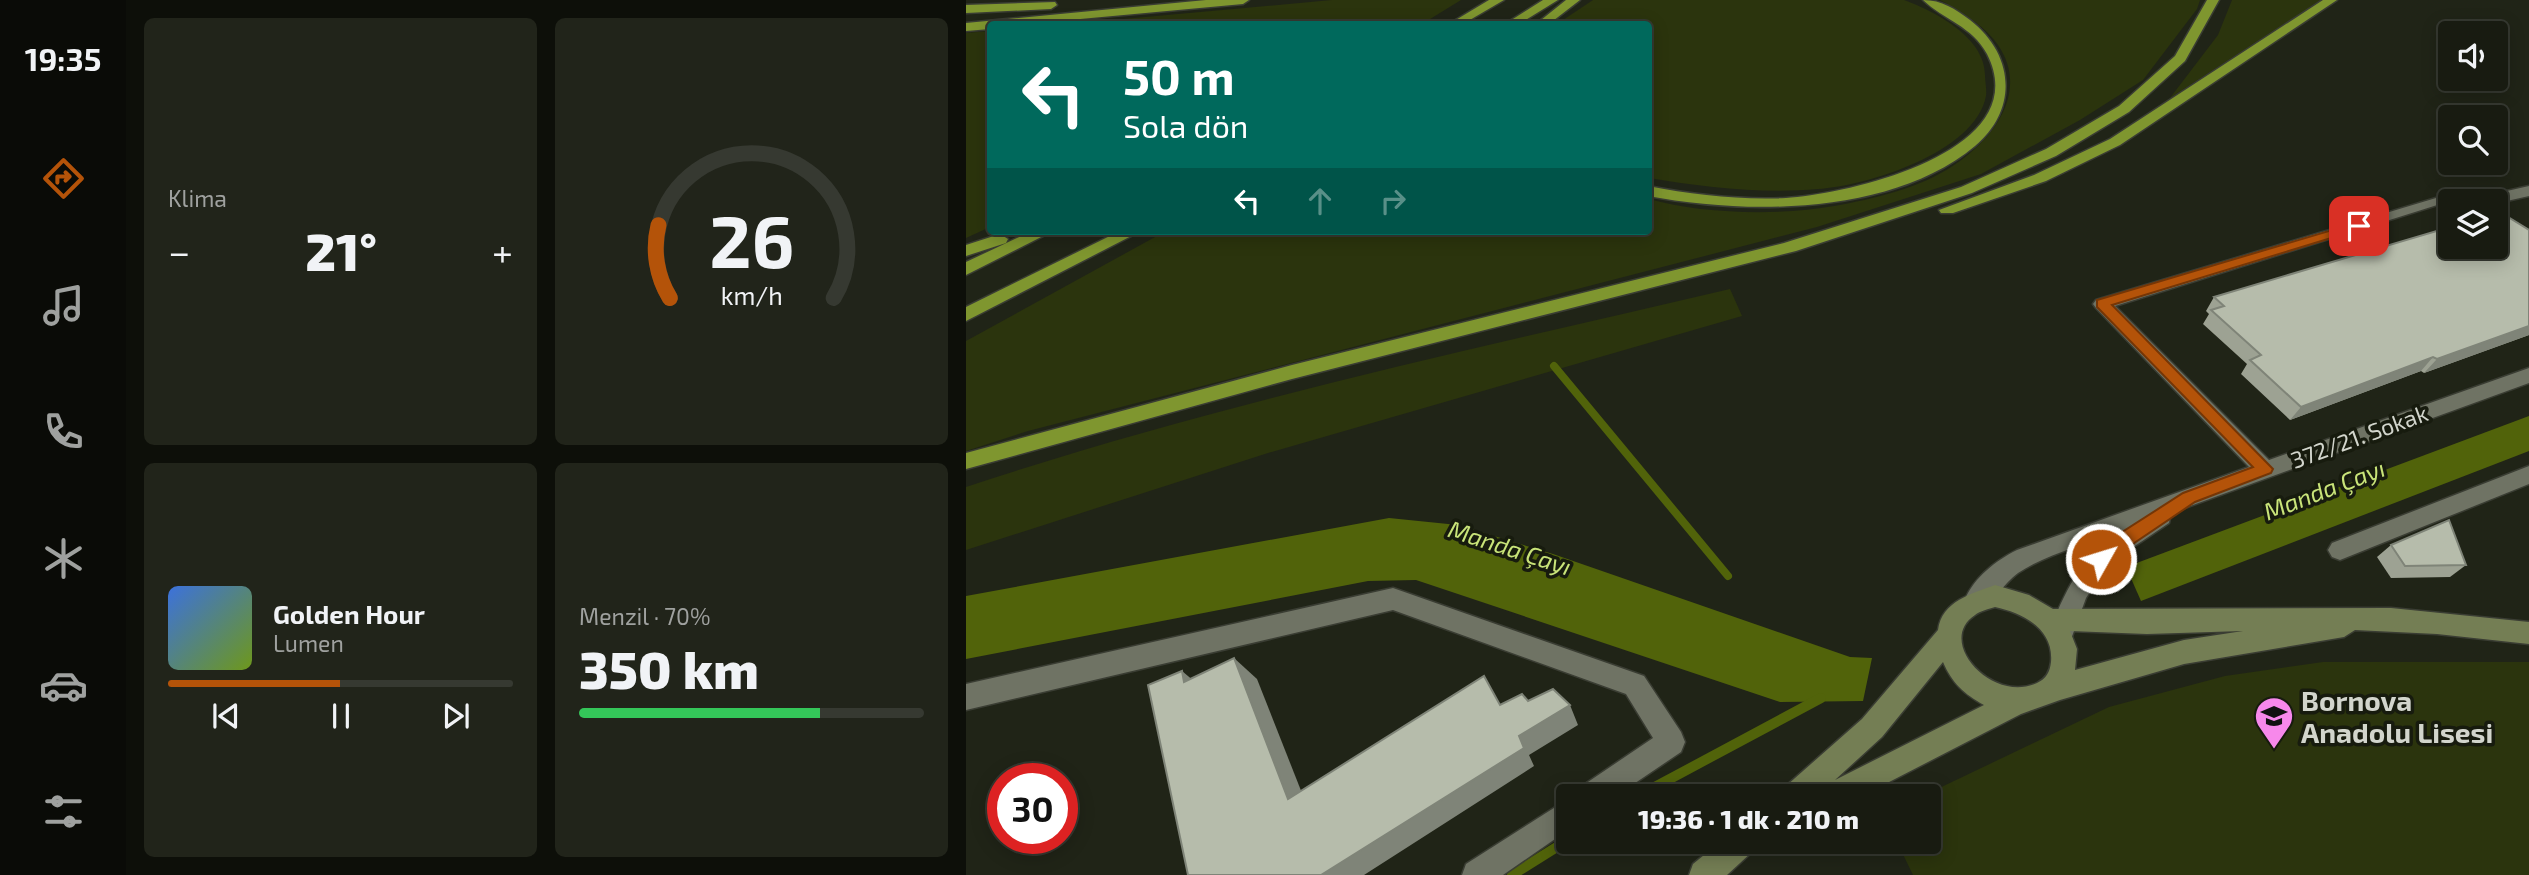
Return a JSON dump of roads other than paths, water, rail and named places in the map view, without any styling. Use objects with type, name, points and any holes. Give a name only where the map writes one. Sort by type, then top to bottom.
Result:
[{"type":"highway","points":[[966,9],[1136,0]]},
{"type":"highway","points":[[1032,21],[1242,0]]},
{"type":"highway","points":[[1461,21],[1498,0]]},
{"type":"highway","points":[[1516,21],[1552,0]]},
{"type":"highway","points":[[1546,21],[1574,0]]},
{"type":"highway","points":[[1652,192],[1728,203],[1778,203],[1832,197],[1914,175],[1970,142],[1987,125],[1997,108],[2003,85],[1997,61],[1987,44],[1972,28],[1929,0]]},
{"type":"highway","points":[[1839,234],[2003,176],[2066,145],[2116,113],[2152,85],[2177,60],[2200,29],[2213,0]]},
{"type":"highway","points":[[966,461],[1259,379],[1839,234],[1903,222],[1979,202],[2065,166],[2126,135],[2331,0]]},
{"type":"highway","points":[[966,27],[987,25]]},
{"type":"highway","points":[[966,251],[1011,235]]},
{"type":"highway","points":[[966,269],[1037,235]]},
{"type":"highway","points":[[966,315],[1125,235]]},
{"type":"main road","points":[[1809,784],[1872,728],[1948,637],[1952,620],[1962,607],[1977,599],[1995,596],[2015,599],[2033,607],[2059,626],[2259,617],[2380,618],[2529,633]]},
{"type":"main road","points":[[1857,784],[2018,702],[2037,698],[2053,689],[2184,652],[2309,634],[2380,618]]},
{"type":"main road","points":[[2053,689],[2062,674],[2065,656],[2059,626]]},
{"type":"main road","points":[[1948,637],[1956,665],[1977,688],[1996,698],[2018,702]]},
{"type":"main road","points":[[1711,869],[1728,854]]},
{"type":"main road","points":[[1711,869],[1735,854]]},
{"type":"street","points":[[2265,469],[2102,304],[2462,195],[2498,198],[2525,195]]},
{"type":"street","name":"372/21. Sokak","points":[[1977,599],[1992,579],[2014,562],[2529,375]]},
{"type":"street","points":[[2340,550],[2529,475]]},
{"type":"street","name":"372/21. Sokak","points":[[2059,626],[2078,588],[2112,548],[2189,497]]},
{"type":"street","points":[[966,697],[1392,599],[1636,685],[1671,742],[1610,784]]},
{"type":"street","points":[[1477,875],[1556,821]]},
{"type":"water","points":[[2529,416],[2529,451],[2141,601],[2126,567]]},
{"type":"water","name":"Manda Çayı","points":[[1389,518],[1458,525],[1553,554],[1850,657],[1872,658],[1863,701],[1780,702],[1416,580],[1368,581],[966,659],[966,596]]},
{"type":"waterway","points":[[1554,366],[1728,576]]},
{"type":"waterway","points":[[1660,784],[1821,698]]},
{"type":"waterway","points":[[1512,875],[1556,848]]},
{"type":"place","name":"Bornova Anadolu Lisesi","points":[[2274,750]]}]
